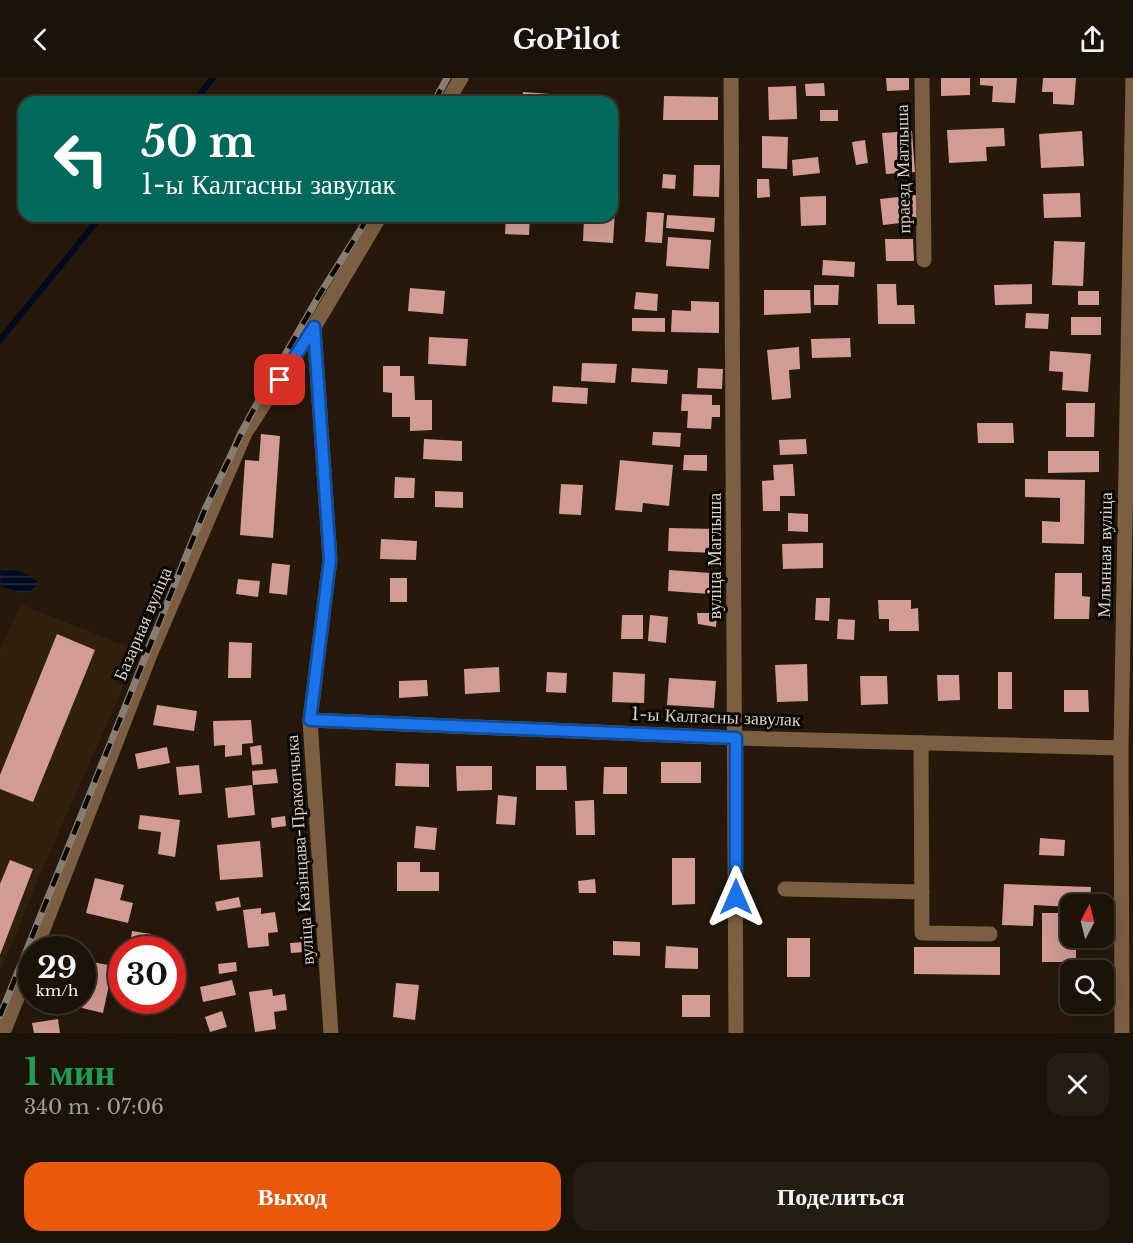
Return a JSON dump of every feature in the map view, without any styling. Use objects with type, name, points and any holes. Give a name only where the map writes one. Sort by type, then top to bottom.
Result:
[{"type":"street","points":[[450,96],[461,78]]},
{"type":"street","name":"вуліца Маглыша","points":[[731,78],[736,1033]]},
{"type":"street","name":"праезд Маглыша","points":[[922,78],[924,260]]},
{"type":"street","name":"Млынная вуліца","points":[[1122,1033],[1121,748],[1133,78]]},
{"type":"street","points":[[314,327],[376,222]]},
{"type":"street","name":"вуліца Казінцава-Пракопчыка","points":[[314,327],[330,559],[310,720],[331,1033]]},
{"type":"street","name":"Базарная вуліца","points":[[41,936],[151,652],[245,434],[314,327]]},
{"type":"street","name":"1-ы Калгасны завулак","points":[[310,720],[736,738],[1121,748]]},
{"type":"street","points":[[921,742],[922,933],[990,934]]},
{"type":"street","points":[[785,889],[922,892]]},
{"type":"street","points":[[3,1033],[18,994]]},
{"type":"street","points":[[10,1014],[13,1033]]},
{"type":"shaded area","points":[[21,605],[139,651],[42,870],[0,972],[0,650]]},
{"type":"water","points":[[4,568],[17,570],[29,576],[37,581],[36,586],[26,594],[1,587],[0,570]]},
{"type":"building","points":[[886,78],[909,78],[909,90],[887,91]]},
{"type":"building","points":[[941,78],[970,78],[970,95],[941,96]]},
{"type":"building","points":[[980,78],[1017,78],[1015,103],[992,102],[993,86],[980,85]]},
{"type":"building","points":[[1043,78],[1076,78],[1074,105],[1053,104],[1053,92],[1042,92]]},
{"type":"building","points":[[824,83],[825,96],[806,96],[805,84]]},
{"type":"building","points":[[796,86],[797,119],[769,120],[768,87]]},
{"type":"building","points":[[523,92],[550,94],[550,96],[523,96]]},
{"type":"building","points":[[664,96],[718,97],[718,120],[663,120]]},
{"type":"building","points":[[820,110],[838,110],[838,121],[820,121]]},
{"type":"building","points":[[1004,128],[1005,146],[986,147],[987,161],[949,163],[947,130]]},
{"type":"building","points":[[912,131],[915,172],[886,174],[882,133]]},
{"type":"building","points":[[1082,131],[1084,166],[1041,168],[1039,134]]},
{"type":"building","points":[[762,136],[788,137],[787,169],[762,168]]},
{"type":"building","points":[[865,140],[868,163],[856,165],[852,142]]},
{"type":"building","points":[[818,157],[820,173],[793,176],[792,160]]},
{"type":"building","points":[[694,165],[720,165],[719,197],[693,196]]},
{"type":"building","points":[[663,174],[676,175],[675,189],[662,188]]},
{"type":"building","points":[[757,179],[769,179],[770,197],[757,198]]},
{"type":"building","points":[[1080,193],[1081,217],[1044,218],[1043,194]]},
{"type":"building","points":[[916,195],[919,221],[883,225],[880,199]]},
{"type":"building","points":[[826,196],[826,225],[801,226],[800,197]]},
{"type":"building","points":[[647,212],[664,213],[662,243],[645,242]]},
{"type":"building","points":[[667,215],[715,218],[714,232],[666,228]]},
{"type":"building","points":[[506,222],[530,222],[529,235],[505,234]]},
{"type":"building","points":[[584,222],[614,222],[613,243],[583,241]]},
{"type":"building","points":[[668,237],[711,240],[709,269],[666,266]]},
{"type":"building","points":[[885,239],[913,239],[914,261],[886,261]]},
{"type":"building","points":[[1054,241],[1085,242],[1083,286],[1052,285]]},
{"type":"building","points":[[823,260],[855,262],[854,277],[822,275]]},
{"type":"building","points":[[877,284],[896,284],[897,305],[914,305],[915,324],[878,324]]},
{"type":"building","points":[[1032,284],[1032,304],[995,305],[994,285]]},
{"type":"building","points":[[814,285],[839,285],[838,305],[814,305]]},
{"type":"building","points":[[410,288],[445,291],[443,314],[408,311]]},
{"type":"building","points":[[764,290],[810,290],[811,313],[764,315]]},
{"type":"building","points":[[1078,291],[1099,291],[1099,305],[1078,305]]},
{"type":"building","points":[[636,292],[658,294],[657,311],[634,309]]},
{"type":"building","points":[[691,301],[719,302],[719,333],[671,332],[672,310],[691,311]]},
{"type":"building","points":[[1026,313],[1049,314],[1048,329],[1025,328]]},
{"type":"building","points":[[1071,317],[1101,317],[1101,335],[1071,335]]},
{"type":"building","points":[[632,318],[665,318],[665,332],[632,331]]},
{"type":"building","points":[[429,337],[468,339],[466,366],[428,364]]},
{"type":"building","points":[[850,338],[851,357],[812,358],[811,339]]},
{"type":"building","points":[[799,347],[800,369],[789,370],[791,398],[772,400],[767,350]]},
{"type":"building","points":[[1050,351],[1091,354],[1088,392],[1062,390],[1063,372],[1049,371]]},
{"type":"building","points":[[582,363],[617,364],[615,383],[581,381]]},
{"type":"building","points":[[383,366],[400,366],[400,376],[414,376],[415,400],[432,400],[432,430],[410,431],[410,417],[392,417],[392,393],[383,392]]},
{"type":"building","points":[[632,368],[668,370],[667,384],[631,382]]},
{"type":"building","points":[[698,368],[723,369],[722,389],[697,388]]},
{"type":"building","points":[[553,386],[588,388],[587,404],[552,402]]},
{"type":"building","points":[[682,394],[712,395],[712,405],[720,405],[720,417],[712,417],[711,429],[687,428],[688,411],[681,411]]},
{"type":"building","points":[[1066,403],[1095,403],[1094,437],[1066,437]]},
{"type":"building","points":[[977,423],[1013,423],[1014,443],[978,443]]},
{"type":"building","points":[[653,432],[681,433],[680,447],[652,445]]},
{"type":"building","points":[[261,434],[280,436],[273,538],[240,535],[245,460],[259,461]]},
{"type":"building","points":[[424,439],[462,441],[462,461],[423,459]]},
{"type":"building","points":[[806,439],[807,454],[780,455],[779,440]]},
{"type":"building","points":[[1048,451],[1099,451],[1099,472],[1048,473]]},
{"type":"building","points":[[684,455],[707,455],[707,471],[683,470]]},
{"type":"building","points":[[620,460],[673,465],[669,506],[643,503],[642,512],[615,510]]},
{"type":"building","points":[[793,464],[795,496],[780,496],[780,511],[763,511],[762,481],[774,480],[773,465]]},
{"type":"building","points":[[395,477],[415,478],[414,498],[394,498]]},
{"type":"building","points":[[1025,479],[1085,480],[1084,544],[1042,543],[1042,521],[1060,522],[1060,498],[1025,497]]},
{"type":"building","points":[[561,484],[583,485],[581,515],[559,514]]},
{"type":"building","points":[[435,491],[463,492],[463,508],[435,507]]},
{"type":"building","points":[[788,513],[808,514],[808,532],[788,531]]},
{"type":"building","points":[[669,528],[716,529],[715,553],[668,551]]},
{"type":"building","points":[[381,539],[417,541],[416,560],[380,559]]},
{"type":"building","points":[[823,543],[823,568],[783,569],[782,544]]},
{"type":"building","points":[[272,563],[290,565],[287,595],[269,593]]},
{"type":"building","points":[[669,570],[711,573],[710,594],[668,591]]},
{"type":"building","points":[[1055,573],[1082,573],[1082,596],[1090,597],[1089,619],[1054,619]]},
{"type":"building","points":[[390,578],[407,578],[407,602],[390,602]]},
{"type":"building","points":[[238,579],[260,581],[258,597],[236,594]]},
{"type":"building","points":[[816,598],[830,598],[829,621],[815,620]]},
{"type":"building","points":[[878,600],[911,600],[911,609],[918,608],[919,631],[889,631],[889,619],[879,619]]},
{"type":"building","points":[[697,613],[717,613],[716,627],[698,624]]},
{"type":"building","points":[[622,615],[643,615],[643,639],[621,639]]},
{"type":"building","points":[[650,615],[668,617],[666,643],[648,641]]},
{"type":"building","points":[[838,619],[855,620],[854,640],[837,639]]},
{"type":"building","points":[[57,634],[95,650],[33,802],[0,789],[0,775]]},
{"type":"building","points":[[229,642],[252,643],[251,678],[228,678]]},
{"type":"building","points":[[807,664],[808,701],[777,702],[775,665]]},
{"type":"building","points":[[499,667],[500,692],[465,694],[464,669]]},
{"type":"building","points":[[547,672],[567,673],[566,693],[546,692]]},
{"type":"building","points":[[613,672],[645,674],[644,703],[612,702]]},
{"type":"building","points":[[998,672],[1012,672],[1012,709],[998,709]]},
{"type":"building","points":[[937,675],[959,675],[960,700],[938,701]]},
{"type":"building","points":[[860,676],[887,676],[888,704],[861,705]]},
{"type":"building","points":[[669,678],[716,681],[714,708],[667,705]]},
{"type":"building","points":[[427,680],[428,696],[399,698],[399,681]]},
{"type":"building","points":[[1064,690],[1088,690],[1089,712],[1064,712]]},
{"type":"building","points":[[157,705],[197,711],[194,731],[153,725]]},
{"type":"building","points":[[251,720],[253,743],[242,744],[242,755],[225,757],[225,745],[214,746],[213,721]]},
{"type":"building","points":[[261,745],[263,764],[252,765],[250,747]]},
{"type":"building","points":[[167,747],[170,763],[138,769],[135,754]]},
{"type":"building","points":[[661,762],[701,762],[701,783],[661,783]]},
{"type":"building","points":[[396,763],[429,764],[429,787],[395,786]]},
{"type":"building","points":[[199,765],[202,793],[179,795],[176,767]]},
{"type":"building","points":[[456,766],[492,766],[492,790],[457,791]]},
{"type":"building","points":[[536,766],[566,766],[567,790],[536,790]]},
{"type":"building","points":[[604,767],[627,767],[627,794],[603,794]]},
{"type":"building","points":[[276,769],[278,783],[253,785],[252,771]]},
{"type":"building","points":[[252,785],[255,815],[228,818],[225,788]]},
{"type":"building","points":[[498,795],[517,797],[515,825],[496,824]]},
{"type":"building","points":[[594,800],[595,835],[576,835],[575,801]]},
{"type":"building","points":[[140,815],[180,820],[175,857],[158,854],[161,832],[138,829]]},
{"type":"building","points":[[285,816],[286,826],[272,828],[271,818]]},
{"type":"building","points":[[416,826],[437,828],[435,850],[414,848]]},
{"type":"building","points":[[1040,838],[1065,840],[1064,856],[1039,855]]},
{"type":"building","points":[[260,841],[263,877],[220,880],[217,845]]},
{"type":"building","points":[[672,858],[695,858],[695,904],[672,905]]},
{"type":"building","points":[[10,860],[33,869],[0,955],[0,884]]},
{"type":"building","points":[[397,862],[420,862],[420,872],[439,872],[439,891],[397,891]]},
{"type":"building","points":[[95,878],[124,885],[120,900],[133,903],[128,923],[86,913]]},
{"type":"building","points":[[595,879],[596,893],[579,893],[578,881]]},
{"type":"building","points":[[1004,884],[1091,887],[1091,894],[1060,894],[1060,906],[1034,905],[1033,926],[1002,925]]},
{"type":"building","points":[[239,897],[241,907],[217,911],[215,902]]},
{"type":"building","points":[[261,908],[261,914],[275,912],[278,932],[268,933],[269,946],[248,948],[243,910]]},
{"type":"building","points":[[1042,913],[1060,913],[1060,948],[1076,948],[1076,960],[1042,962]]},
{"type":"building","points":[[132,931],[151,934],[151,936],[131,936]]},
{"type":"building","points":[[787,938],[810,938],[810,977],[787,977]]},
{"type":"building","points":[[613,941],[640,942],[640,956],[613,955]]},
{"type":"building","points":[[305,942],[305,952],[291,953],[290,943]]},
{"type":"building","points":[[666,946],[698,948],[698,969],[665,968]]},
{"type":"building","points":[[914,947],[1000,947],[1000,975],[914,974]]},
{"type":"building","points":[[236,962],[237,971],[219,974],[218,964]]},
{"type":"building","points":[[96,963],[108,965],[108,990],[103,1013],[96,1011]]},
{"type":"building","points":[[232,980],[236,995],[203,1002],[200,987]]},
{"type":"building","points":[[396,983],[419,985],[415,1020],[393,1017]]},
{"type":"building","points":[[272,989],[273,996],[285,994],[287,1010],[274,1012],[276,1029],[255,1032],[249,992]]},
{"type":"building","points":[[682,995],[710,995],[710,1017],[682,1017]]},
{"type":"building","points":[[222,1011],[227,1027],[210,1032],[205,1017]]},
{"type":"building","points":[[58,1019],[60,1033],[34,1033],[32,1023]]},
{"type":"waterway","points":[[198,96],[213,78]]},
{"type":"waterway","points":[[0,340],[96,222]]},
{"type":"railway","points":[[437,96],[447,78]]},
{"type":"railway","points":[[0,1016],[206,507],[250,416],[320,294],[365,222]]},
{"type":"route","points":[[280,380],[314,327],[330,559],[310,720],[736,738],[736,897]]}]
